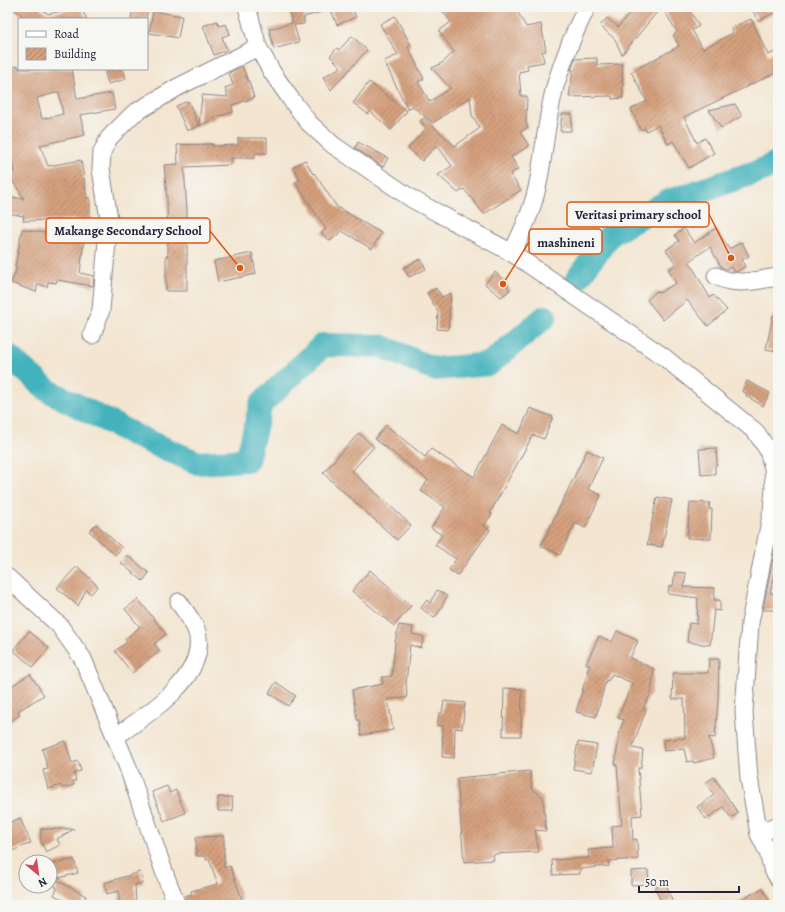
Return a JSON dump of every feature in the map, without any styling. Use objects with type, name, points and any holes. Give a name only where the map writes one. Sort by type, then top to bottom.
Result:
[{"type":"street","points":[[247,7],[258,47],[290,98],[309,123],[333,145],[412,198],[512,253],[664,357],[756,432],[768,450],[773,468],[774,489],[772,511],[750,623],[744,712],[749,778],[759,834],[768,852],[772,868],[778,878]]},
{"type":"street","points":[[512,253],[530,217],[537,188],[545,136],[557,81],[587,7]]},
{"type":"street","points":[[92,335],[102,310],[109,219],[101,169],[102,152],[109,138],[133,114],[178,87],[258,47]]},
{"type":"street","points":[[716,276],[725,281],[744,282],[778,277]]},
{"type":"street","points":[[7,577],[59,625],[84,659],[127,765],[177,905]]},
{"type":"street","points":[[115,738],[157,708],[178,687],[194,663],[199,648],[198,635],[179,602]]},
{"type":"street","points":[[759,834],[778,825]]},
{"type":"building","points":[[11,7],[39,7],[48,14],[80,7],[86,18],[26,18]]},
{"type":"building","points":[[133,7],[148,9],[146,18],[131,18]]},
{"type":"building","points":[[288,7],[329,7],[329,10],[304,17],[304,24],[294,25],[299,42],[274,49],[269,29],[292,23]]},
{"type":"building","points":[[330,7],[352,7],[356,17],[337,25]]},
{"type":"building","points":[[439,7],[515,7],[526,27],[541,24],[546,51],[542,52],[544,62],[527,65],[528,70],[519,72],[521,96],[527,96],[526,122],[528,127],[520,132],[529,146],[511,157],[518,169],[510,174],[521,190],[484,214],[464,189],[458,193],[438,175],[452,166],[437,145],[422,161],[408,148],[426,128],[420,121],[424,118],[455,146],[480,128],[472,115],[470,97],[433,123],[412,106],[408,110],[384,61],[398,55],[380,24],[395,16],[411,45],[408,47],[424,79],[418,82],[430,102],[450,88],[432,68],[442,63],[454,52],[439,31],[451,22]]},
{"type":"building","points":[[635,7],[661,7],[622,55],[615,39],[600,26],[607,18],[618,27]]},
{"type":"building","points":[[662,7],[688,7],[699,26],[692,30],[703,49],[733,33],[731,28],[751,19],[768,55],[775,52],[778,58],[778,63],[774,66],[775,73],[684,117],[697,143],[705,138],[714,153],[689,168],[673,141],[668,144],[658,125],[646,131],[645,128],[641,130],[631,109],[647,101],[631,72],[679,46],[673,35],[677,32]]},
{"type":"building","points":[[751,7],[778,7],[778,11],[758,21]]},
{"type":"building","points":[[153,11],[182,16],[178,38],[149,33]]},
{"type":"building","points":[[217,21],[219,26],[226,24],[230,34],[222,37],[227,50],[214,55],[203,26]]},
{"type":"building","points":[[352,36],[367,50],[331,90],[323,77],[341,67],[330,56],[337,48],[339,50]]},
{"type":"building","points":[[597,58],[597,65],[622,64],[623,98],[612,99],[612,96],[569,97],[573,70],[571,70],[575,59]]},
{"type":"building","points":[[18,66],[18,70],[72,70],[77,99],[112,93],[115,109],[80,115],[85,135],[40,145],[48,166],[81,160],[87,198],[90,198],[90,219],[23,221],[24,216],[7,213],[7,196],[24,199],[9,175],[14,172],[8,140],[11,139],[7,92],[7,67]],"holes":[[[59,92],[63,114],[42,119],[37,98]]]},
{"type":"building","points":[[242,66],[249,81],[254,98],[232,105],[233,112],[215,117],[216,118],[199,126],[202,95],[228,97],[225,88],[233,85],[229,73]]},
{"type":"building","points":[[104,70],[123,70],[126,79],[108,84]]},
{"type":"building","points":[[369,82],[407,111],[391,130],[370,111],[368,114],[353,103]]},
{"type":"building","points":[[188,101],[199,126],[187,131],[176,106]]},
{"type":"building","points":[[735,104],[742,116],[721,128],[709,110]]},
{"type":"building","points":[[562,114],[572,114],[571,131],[560,131]]},
{"type":"building","points":[[238,138],[267,138],[267,153],[255,153],[255,158],[231,158],[231,165],[184,167],[187,211],[187,291],[166,291],[166,256],[168,256],[167,198],[164,165],[178,164],[177,145],[238,145]]},
{"type":"building","points":[[358,142],[388,158],[383,167],[355,148]]},
{"type":"building","points":[[305,160],[313,174],[314,173],[337,207],[381,233],[372,249],[342,231],[330,241],[321,233],[326,229],[295,182],[300,180],[293,167]]},
{"type":"building","points":[[684,228],[694,243],[716,228],[729,249],[742,242],[749,256],[742,260],[745,267],[736,272],[731,267],[726,269],[721,267],[710,247],[689,261],[710,298],[713,295],[727,310],[708,326],[687,300],[663,320],[647,300],[657,291],[659,293],[676,283],[668,269],[676,264],[666,250],[679,241],[675,235]]},
{"type":"building","points":[[22,229],[84,240],[80,273],[94,276],[93,286],[57,280],[56,283],[48,282],[47,287],[38,284],[36,292],[11,283],[17,268],[15,268]]},
{"type":"building","points":[[252,253],[256,274],[218,282],[214,261]]},
{"type":"building","points":[[421,259],[426,269],[409,277],[403,268]]},
{"type":"building","points":[[495,272],[509,285],[507,286],[510,290],[501,297],[485,284]]},
{"type":"building","points":[[436,288],[442,297],[451,293],[448,330],[437,329],[438,312],[427,293]]},
{"type":"building","points":[[773,315],[778,316],[778,348],[776,351],[766,349]]},
{"type":"building","points":[[747,381],[770,393],[763,406],[746,396],[747,394],[742,391]]},
{"type":"building","points":[[530,408],[553,417],[544,439],[533,435],[490,513],[492,514],[484,526],[490,530],[458,575],[449,570],[456,559],[435,545],[442,535],[431,528],[445,507],[421,491],[428,480],[375,439],[386,425],[425,457],[431,449],[474,477],[502,425],[519,434]]},
{"type":"building","points":[[359,433],[374,447],[352,471],[411,525],[397,540],[323,473]]},
{"type":"building","points":[[716,448],[717,465],[715,465],[715,474],[701,475],[699,449]]},
{"type":"building","points":[[587,450],[603,458],[588,489],[601,495],[585,528],[575,523],[560,555],[541,546]]},
{"type":"building","points":[[657,497],[672,500],[662,547],[647,545]]},
{"type":"building","points":[[690,502],[710,503],[709,509],[712,509],[711,539],[687,538]]},
{"type":"building","points":[[96,524],[122,548],[115,555],[89,531]]},
{"type":"building","points":[[778,532],[778,564],[770,593],[778,593],[778,610],[763,610]]},
{"type":"building","points":[[127,555],[149,573],[143,581],[121,563]]},
{"type":"building","points":[[77,566],[98,586],[91,594],[86,590],[78,606],[57,588]]},
{"type":"building","points":[[370,570],[411,606],[394,626],[352,591]]},
{"type":"building","points":[[675,572],[686,573],[684,587],[715,588],[714,600],[720,600],[720,611],[714,610],[710,645],[687,642],[689,623],[697,624],[698,598],[668,594],[669,586],[673,586]]},
{"type":"building","points":[[437,590],[447,596],[434,618],[421,608],[427,600],[430,603]]},
{"type":"building","points":[[138,599],[166,634],[154,644],[160,651],[132,673],[115,651],[127,642],[125,639],[140,627],[125,609]]},
{"type":"building","points":[[399,625],[413,627],[412,634],[424,637],[421,648],[410,645],[406,683],[407,698],[388,699],[393,730],[361,735],[352,690],[383,684],[382,677],[392,676],[395,642]]},
{"type":"building","points":[[29,631],[49,648],[33,667],[13,650]]},
{"type":"building","points":[[617,631],[638,641],[630,658],[654,669],[651,693],[643,709],[646,710],[632,748],[643,750],[641,768],[638,768],[642,815],[632,816],[633,840],[637,839],[638,859],[608,861],[609,866],[580,869],[580,874],[553,875],[552,860],[589,858],[588,850],[613,848],[612,826],[622,825],[617,765],[615,765],[620,729],[624,720],[618,718],[632,683],[612,674],[608,681],[606,680],[596,717],[576,712],[590,665],[586,664],[599,636],[612,642]]},
{"type":"building","points":[[709,659],[719,659],[715,738],[709,737],[714,758],[694,763],[693,761],[687,762],[684,749],[664,751],[663,740],[685,738],[684,699],[672,699],[673,673],[708,673]]},
{"type":"building","points":[[30,674],[44,695],[18,711],[20,714],[7,724],[7,689]]},
{"type":"building","points":[[276,682],[296,696],[288,706],[269,693]]},
{"type":"building","points":[[504,688],[522,689],[521,736],[503,736]]},
{"type":"building","points":[[444,701],[465,703],[462,729],[455,728],[454,758],[442,757],[443,726],[437,725],[439,713],[442,713]]},
{"type":"building","points":[[65,741],[72,763],[78,761],[81,771],[74,773],[76,781],[73,781],[74,785],[62,788],[61,785],[48,789],[43,770],[48,769],[42,749]]},
{"type":"building","points":[[578,742],[597,745],[592,772],[573,769]]},
{"type":"building","points":[[530,771],[532,789],[543,797],[546,831],[535,830],[539,852],[493,854],[494,860],[464,862],[457,778]]},
{"type":"building","points":[[714,777],[738,813],[731,818],[723,807],[706,819],[697,807],[714,795],[705,783]]},
{"type":"building","points":[[167,786],[170,793],[176,790],[185,813],[164,821],[152,792]]},
{"type":"building","points":[[218,797],[232,797],[233,811],[218,811]]},
{"type":"building","points":[[20,818],[31,843],[7,853],[7,833],[11,832],[8,823]]},
{"type":"building","points":[[41,829],[74,829],[57,839],[60,845],[46,852],[41,842]]},
{"type":"building","points":[[224,836],[224,868],[230,866],[242,899],[226,905],[187,905],[185,896],[192,894],[191,891],[218,884],[209,859],[206,860],[206,856],[196,856],[196,837]]},
{"type":"building","points":[[74,859],[78,873],[58,878],[58,863]]},
{"type":"building","points":[[648,870],[649,884],[631,885],[631,871]]},
{"type":"building","points":[[140,872],[143,883],[135,885],[136,905],[119,905],[119,891],[107,894],[104,883]]},
{"type":"building","points":[[58,881],[86,896],[81,905],[73,905],[54,895],[58,894]]},
{"type":"building","points":[[666,883],[672,900],[662,904],[655,888]]},
{"type":"building","points":[[762,888],[772,905],[732,905]]},
{"type":"waterway","points":[[577,279],[610,235],[666,202],[762,170],[778,162]]},
{"type":"waterway","points":[[7,355],[49,391],[138,437],[198,463],[247,460],[261,404],[323,345],[381,346],[434,369],[489,364],[545,317]]},
{"type":"place","name":"Veritasi primary school","points":[[731,258]]},
{"type":"place","name":"Makange Secondary School","points":[[240,268]]},
{"type":"place","name":"mashineni","points":[[503,284]]}]
